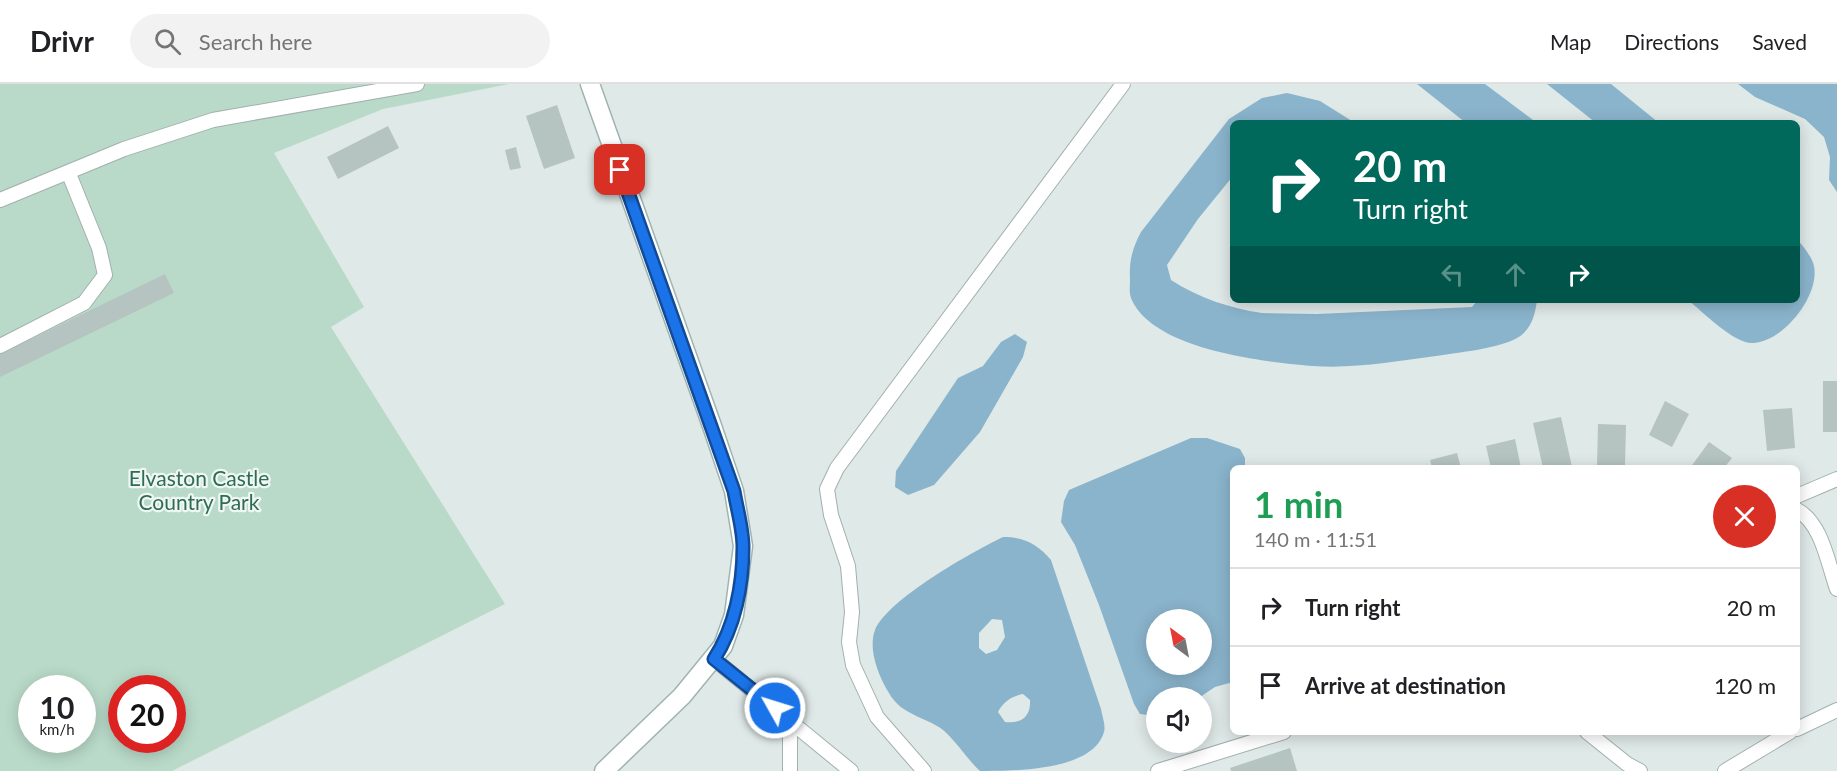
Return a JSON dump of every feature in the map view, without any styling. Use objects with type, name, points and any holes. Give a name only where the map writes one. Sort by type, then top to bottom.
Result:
[{"type":"main road","points":[[590,84],[734,491],[743,546],[732,624],[714,659],[657,722],[604,771]]},
{"type":"lane","points":[[0,200],[69,174],[124,149],[213,120],[417,84]]},
{"type":"lane","points":[[924,771],[877,717],[853,665],[849,642],[852,612],[848,566],[831,515],[827,489],[837,468],[1123,84]]},
{"type":"lane","points":[[0,346],[84,303],[105,275],[99,248],[69,174]]},
{"type":"lane","points":[[1800,495],[1837,479]]},
{"type":"lane","points":[[1800,512],[1808,516],[1815,528],[1837,590]]},
{"type":"lane","points":[[714,659],[851,771]]},
{"type":"lane","points":[[1800,728],[1837,710]]},
{"type":"lane","points":[[790,721],[790,771]]},
{"type":"lane","points":[[1158,771],[1274,735]]},
{"type":"lane","points":[[1591,735],[1627,764],[1640,771]]},
{"type":"lane","points":[[1725,771],[1785,735]]},
{"type":"green space","name":"Elvaston Castle Country Park","points":[[0,84],[509,84],[383,109],[274,153],[364,307],[331,327],[505,604],[172,771],[0,771]]},
{"type":"water","points":[[1417,84],[1485,84],[1533,120],[1462,120]]},
{"type":"water","points":[[1547,84],[1611,84],[1655,120],[1592,120]]},
{"type":"water","points":[[1738,84],[1837,84],[1837,192],[1829,180],[1830,157],[1824,137],[1805,119],[1755,97]]},
{"type":"water","points":[[1287,93],[1320,101],[1350,120],[1230,120],[1230,180],[1198,219],[1167,265],[1171,280],[1215,301],[1262,313],[1317,314],[1472,307],[1475,303],[1536,303],[1526,331],[1510,342],[1478,350],[1375,364],[1328,367],[1267,361],[1212,350],[1162,330],[1143,316],[1131,298],[1130,289],[1132,255],[1141,232],[1229,119],[1262,98]]},
{"type":"water","points":[[1800,243],[1807,252],[1814,266],[1811,291],[1797,315],[1776,335],[1764,341],[1745,342],[1728,333],[1691,303],[1800,303]]},
{"type":"water","points":[[1015,334],[1027,342],[1023,357],[980,432],[934,485],[908,495],[895,487],[896,471],[958,378],[983,366],[1001,342]]},
{"type":"water","points":[[1191,438],[1207,438],[1240,449],[1245,458],[1245,465],[1230,465],[1230,683],[1212,689],[1212,687],[1146,687],[1146,715],[1140,714],[1134,704],[1075,545],[1061,522],[1064,501],[1069,490]]},
{"type":"water","points":[[1003,537],[1017,538],[1035,546],[1051,560],[1105,726],[1097,745],[1085,755],[1051,766],[1032,769],[980,771],[943,730],[898,705],[888,692],[880,675],[874,657],[873,638],[883,618],[913,591]],"holes":[[[992,619],[1002,620],[1005,637],[997,650],[986,654],[979,648],[979,633]],[[1023,694],[1030,700],[1027,715],[1016,722],[1005,722],[998,712],[1000,708],[1008,700]]]},
{"type":"building","points":[[557,105],[575,158],[544,169],[526,116]]},
{"type":"building","points":[[388,126],[399,148],[338,179],[327,157]]},
{"type":"building","points":[[516,147],[521,168],[510,170],[505,150]]},
{"type":"building","points":[[165,274],[174,293],[0,377],[0,354]]},
{"type":"building","points":[[1823,381],[1837,381],[1837,432],[1823,432]]},
{"type":"building","points":[[1665,401],[1689,414],[1672,447],[1649,435]]},
{"type":"building","points":[[1792,408],[1795,448],[1767,451],[1763,410]]},
{"type":"building","points":[[1561,417],[1572,465],[1542,465],[1533,423]]},
{"type":"building","points":[[1598,424],[1626,425],[1625,465],[1597,465]]},
{"type":"building","points":[[1515,439],[1520,465],[1490,465],[1486,446]]},
{"type":"building","points":[[1709,442],[1732,458],[1726,465],[1692,465]]},
{"type":"building","points":[[1457,453],[1460,465],[1431,465],[1430,460]]},
{"type":"building","points":[[1290,748],[1297,771],[1231,771],[1230,768]]},
{"type":"route","points":[[620,170],[734,491],[743,546],[740,572],[729,633],[714,659],[775,708]]}]
